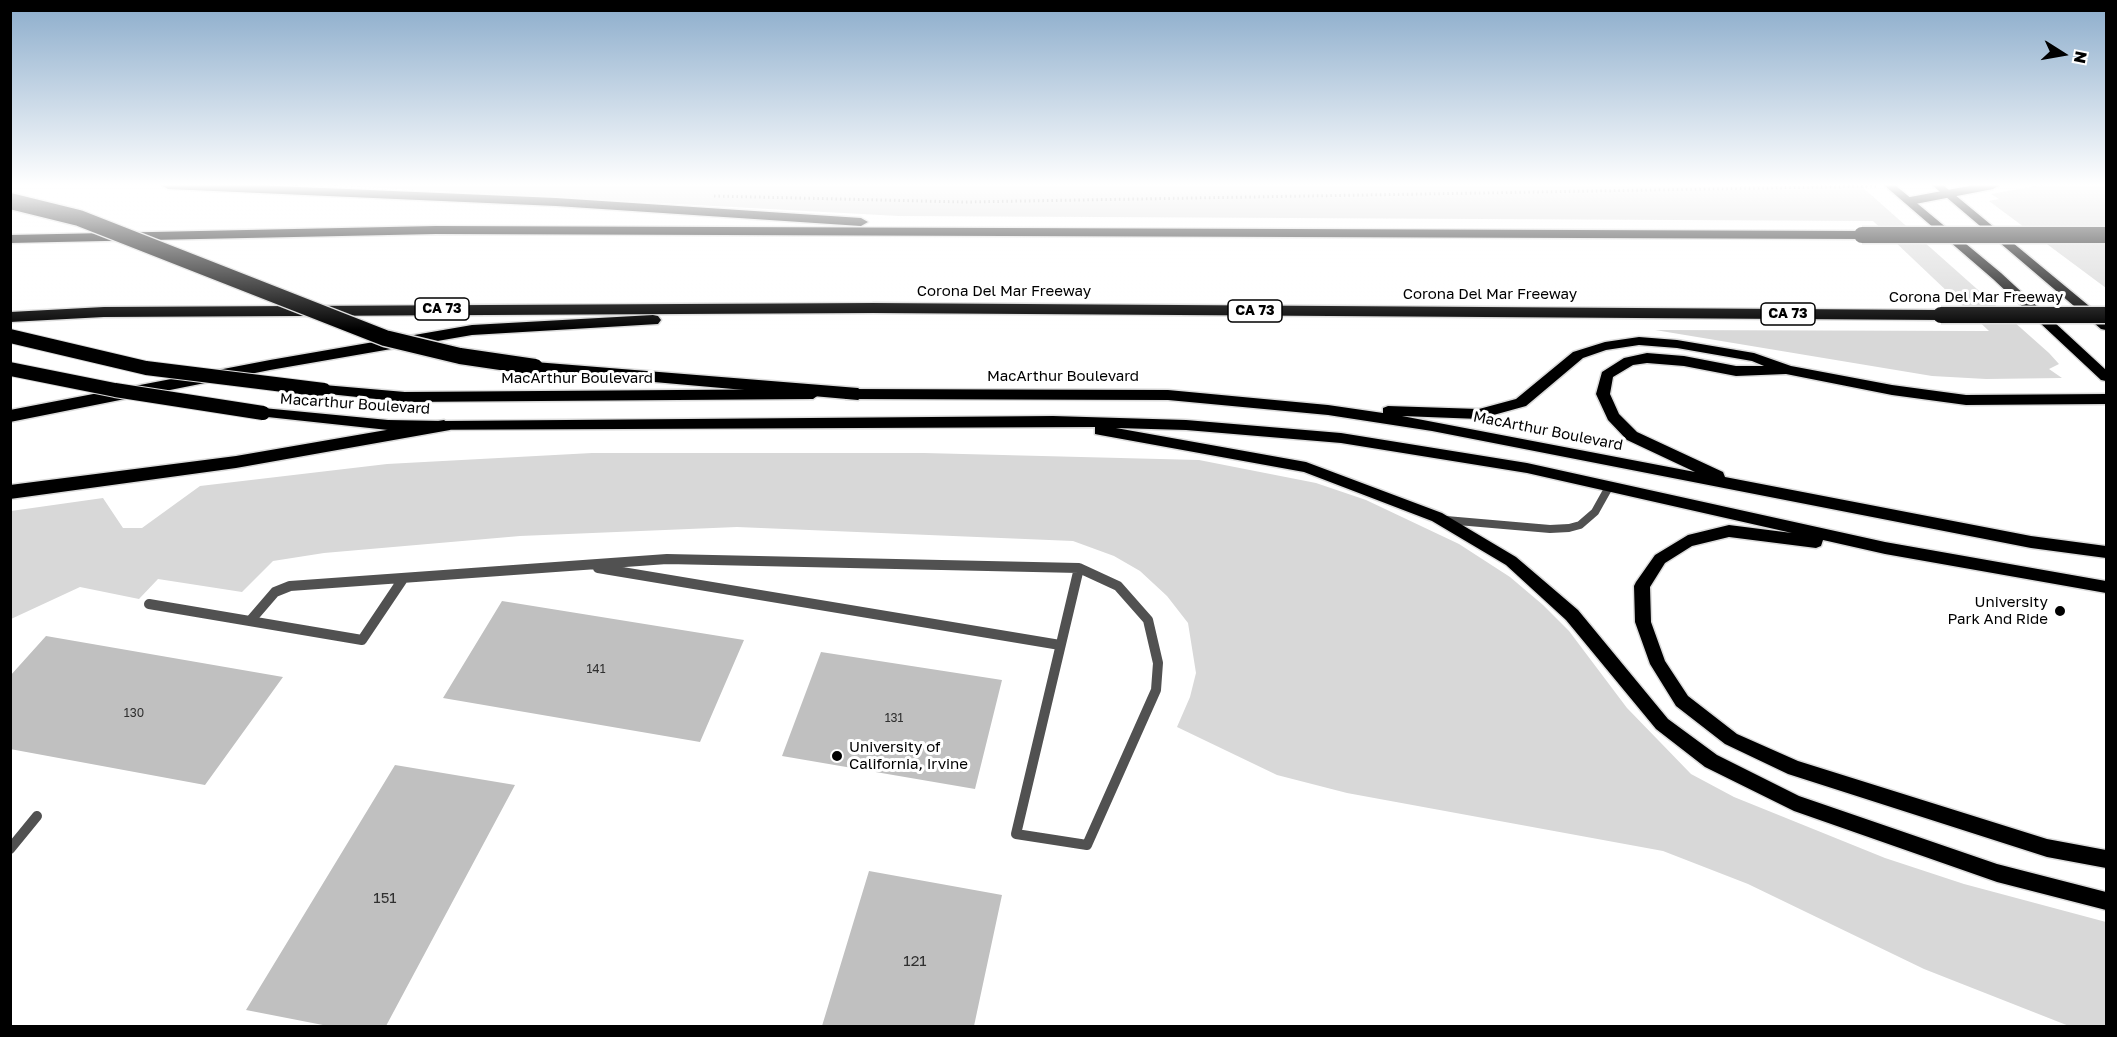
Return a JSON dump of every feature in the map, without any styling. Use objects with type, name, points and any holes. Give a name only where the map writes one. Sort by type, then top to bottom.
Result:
[{"type":"highway","points":[[118,233],[385,338],[460,356],[535,367],[858,394]]},
{"type":"highway","points":[[10,239],[275,233]]},
{"type":"highway","points":[[1143,233],[2106,235]]},
{"type":"highway","points":[[10,416],[259,367],[472,330],[873,308]]},
{"type":"highway","name":"Corona Del Mar Freeway","points":[[873,308],[2106,315]]},
{"type":"highway","name":"CA 73","points":[[10,317],[116,312],[873,308]]},
{"type":"highway","points":[[10,492],[236,462],[444,426]]},
{"type":"main road","points":[[1947,233],[2106,377]]},
{"type":"main road","points":[[1995,233],[2106,326]]},
{"type":"main road","name":"MacArthur Boulevard","points":[[10,336],[146,368],[324,390],[405,397],[858,394],[1168,395],[1328,410],[1432,426],[2031,542],[2106,552]]},
{"type":"main road","points":[[1328,410],[1479,414],[1521,403],[1578,355],[1605,346],[1639,341],[1677,344],[1754,357],[1789,370],[1892,390],[1966,400],[2106,399]]},
{"type":"main road","points":[[1750,489],[1680,460],[1632,436],[1613,417],[1603,394],[1607,375],[1629,361],[1647,358],[1684,361],[1736,371],[1789,370]]},
{"type":"main road","name":"MacArthur Boulevard","points":[[10,369],[115,390],[263,413]]},
{"type":"main road","name":"Macarthur Boulevard","points":[[263,413],[376,424],[444,426]]},
{"type":"main road","points":[[1053,421],[1306,466],[1443,520],[1511,561],[1529,576],[1572,615],[1662,724],[1711,761],[1794,803],[1997,873],[2106,901]]},
{"type":"main road","name":"MacArthur Boulevard","points":[[444,426],[1053,421],[1186,425],[1341,438],[1516,466],[1885,548],[2106,587]]},
{"type":"main road","points":[[1885,548],[1729,531],[1688,541],[1660,559],[1642,586],[1642,622],[1658,664],[1682,701],[1731,739],[1794,768],[2047,848],[2106,859]]},
{"type":"lane","points":[[1443,520],[1550,529],[1569,528],[1580,525],[1595,512],[1609,487]]},
{"type":"lane","points":[[250,621],[275,592],[290,586],[667,559],[1079,568],[1118,586],[1148,620],[1158,663],[1156,690],[1087,846],[1016,834],[1079,568]]},
{"type":"lane","points":[[584,565],[1060,645]]},
{"type":"lane","points":[[149,604],[362,640],[403,579]]},
{"type":"lane","points":[[10,849],[37,816]]},
{"type":"shaded area","points":[[1886,233],[1914,233],[2049,353],[2059,364],[2049,369],[2062,378],[1986,379],[1932,376],[1655,330],[1989,331]]},
{"type":"shaded area","points":[[2033,233],[2106,233],[2106,288]]},
{"type":"shaded area","points":[[592,453],[924,453],[1199,460],[1316,483],[1366,500],[1459,544],[1510,577],[1569,631],[1627,708],[1691,774],[1734,797],[1885,858],[1964,884],[2106,922],[2106,1026],[2069,1026],[1924,969],[1748,884],[1663,851],[1347,793],[1277,775],[1177,727],[1190,697],[1196,673],[1188,623],[1167,596],[1140,571],[1114,556],[1073,541],[737,527],[520,536],[324,553],[273,561],[242,592],[158,579],[139,599],[80,587],[11,619],[11,511],[103,498],[123,528],[142,528],[200,486],[387,464]]},
{"type":"building","points":[[502,601],[744,640],[700,742],[443,698]]},
{"type":"building","points":[[46,636],[283,677],[205,785],[10,749],[10,676]]},
{"type":"building","points":[[821,652],[1002,680],[975,789],[782,756]]},
{"type":"building","points":[[395,765],[515,785],[386,1026],[328,1026],[246,1010]]},
{"type":"building","points":[[869,871],[1002,895],[974,1026],[822,1026]]},
{"type":"place","name":"University Park And Ride","points":[[2060,611]]},
{"type":"place","name":"University of California, Irvine","points":[[837,756]]}]
